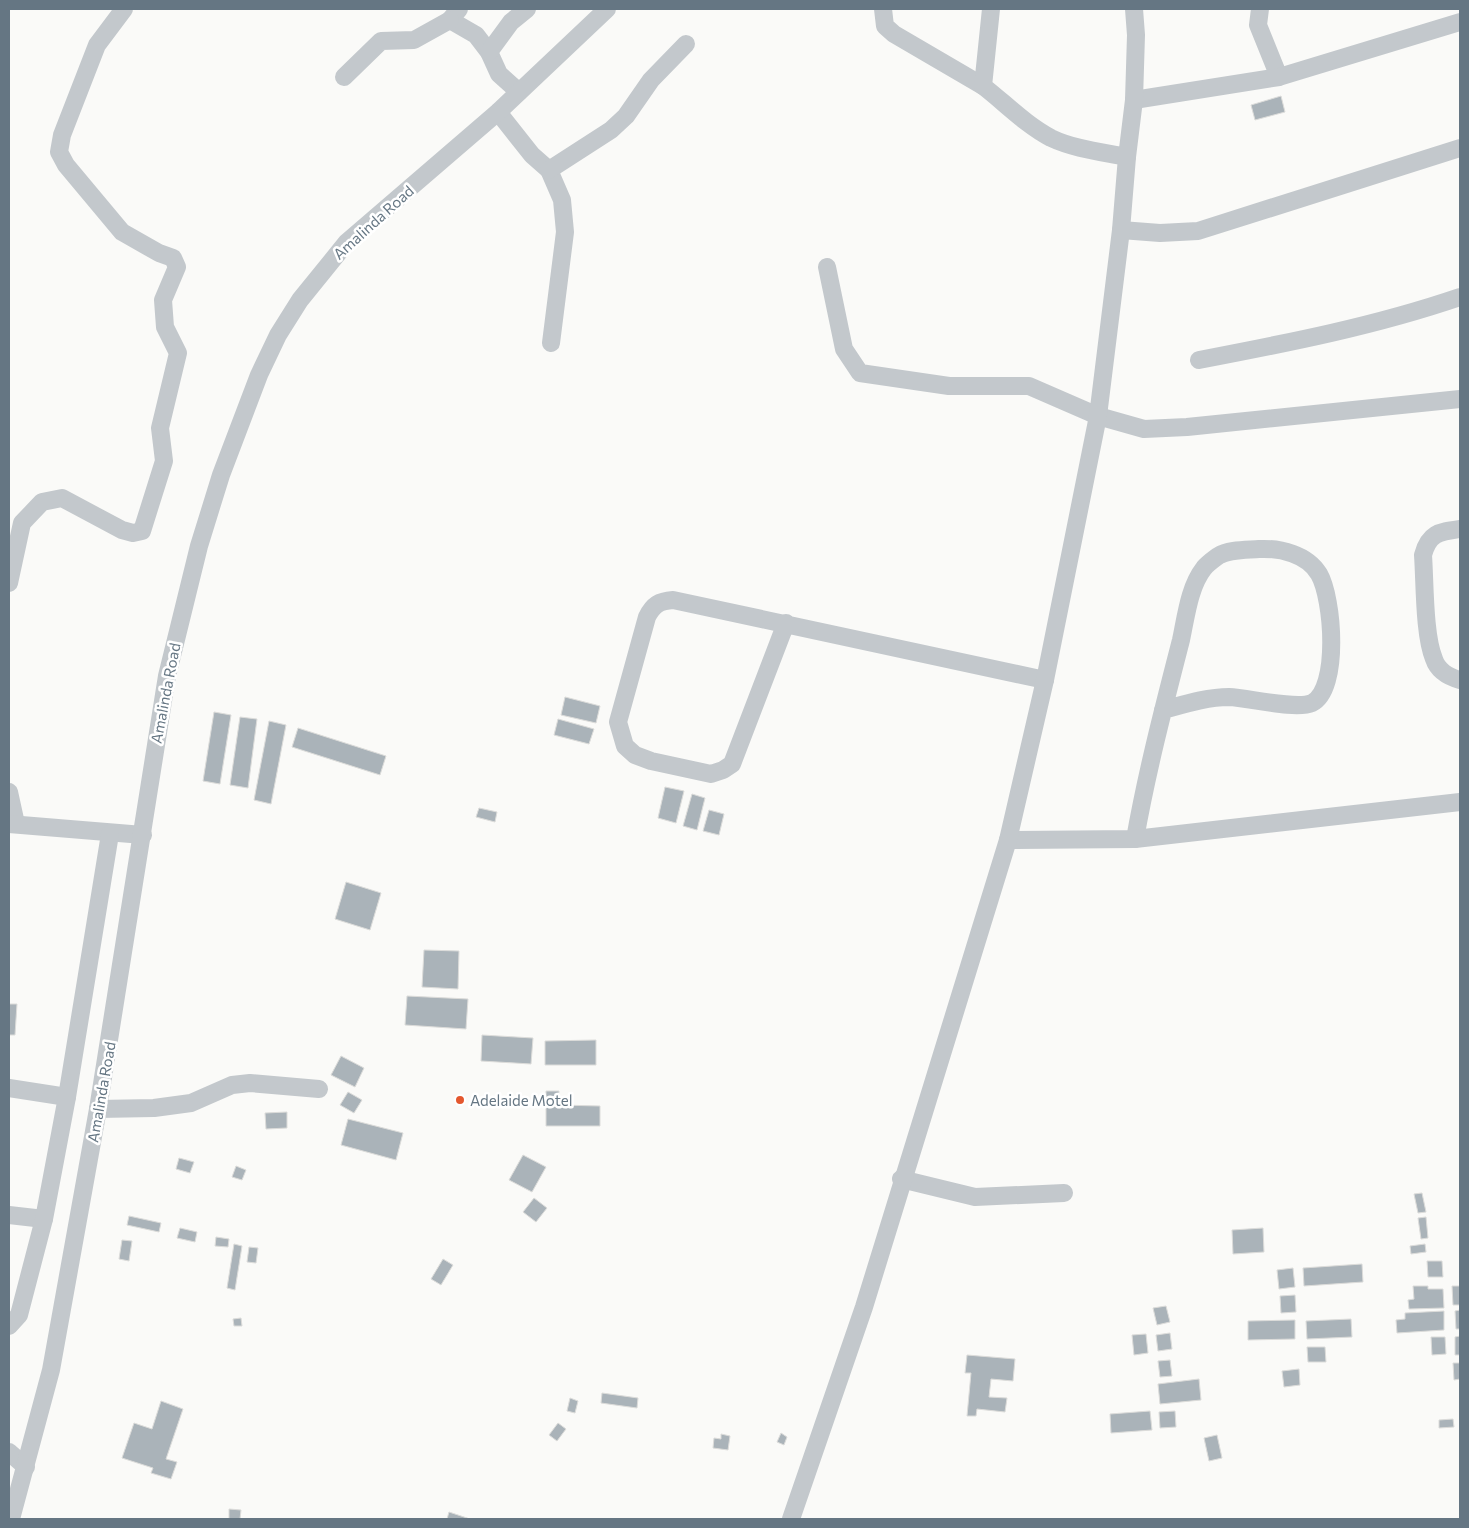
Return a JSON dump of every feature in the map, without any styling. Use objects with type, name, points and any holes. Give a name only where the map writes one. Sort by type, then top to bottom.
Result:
[{"type":"street","points":[[9,583],[22,523],[42,502],[62,498],[122,530],[133,533],[142,531],[164,462],[160,428],[178,353],[165,327],[163,300],[177,267],[173,258],[159,253],[122,232],[66,165],[59,152],[62,134],[97,45],[124,9]]},
{"type":"street","points":[[489,52],[511,22],[527,9]]},
{"type":"street","name":"Amalinda Road","points":[[12,1519],[51,1370],[98,1109],[143,836],[157,731],[186,592],[221,475],[259,375],[278,335],[300,300],[347,242],[498,112],[607,9]]},
{"type":"street","points":[[883,9],[885,26],[894,34],[983,86],[1039,131],[1053,139],[1078,147],[1127,157]]},
{"type":"street","points":[[983,86],[991,9]]},
{"type":"street","points":[[791,1519],[864,1307],[901,1179],[1008,840],[1044,680],[1098,416],[1121,230],[1134,100],[1136,35],[1134,9]]},
{"type":"street","points":[[1260,9],[1258,25],[1279,77]]},
{"type":"street","points":[[344,77],[381,42],[414,40],[454,14],[476,35],[489,52],[498,74],[519,92]]},
{"type":"street","points":[[1134,100],[1279,77],[1460,22]]},
{"type":"street","points":[[549,170],[611,130],[626,116],[651,80],[686,44]]},
{"type":"street","points":[[498,112],[532,155],[549,170],[562,200],[565,232],[551,343]]},
{"type":"street","points":[[1121,230],[1160,233],[1198,231],[1460,148]]},
{"type":"street","points":[[827,267],[844,348],[860,373],[949,386],[1029,386],[1098,416],[1144,429],[1187,427],[1460,399]]},
{"type":"street","points":[[1199,360],[1300,341],[1375,323],[1460,297]]},
{"type":"street","points":[[1460,529],[1437,533],[1427,542],[1423,555],[1430,641],[1434,660],[1440,669],[1451,677],[1460,680]]},
{"type":"street","points":[[1135,839],[1145,779],[1194,588],[1204,568],[1220,555],[1243,550],[1276,549],[1301,557],[1318,574],[1328,598],[1330,625],[1329,678],[1322,694],[1311,703],[1299,705],[1230,697],[1209,698],[1163,710]]},
{"type":"street","points":[[786,623],[732,764],[723,770],[711,774],[652,761],[635,755],[625,746],[618,722],[646,617],[652,607],[662,600],[673,600],[786,623],[1044,680]]},
{"type":"street","points":[[9,792],[12,824],[143,836]]},
{"type":"street","points":[[1008,840],[1135,839],[1460,802]]},
{"type":"street","points":[[9,1326],[19,1315],[44,1219],[67,1097],[110,834]]},
{"type":"street","points":[[98,1109],[154,1108],[191,1103],[232,1085],[250,1083],[319,1089]]},
{"type":"street","points":[[9,1088],[67,1097]]},
{"type":"street","points":[[901,1179],[975,1197],[1064,1193]]},
{"type":"street","points":[[9,1215],[44,1219]]},
{"type":"street","points":[[9,1452],[26,1467]]},
{"type":"building","points":[[1281,96],[1285,112],[1255,120],[1251,105]]},
{"type":"building","points":[[565,697],[600,706],[596,723],[561,715]]},
{"type":"building","points":[[214,712],[231,715],[220,784],[203,781]]},
{"type":"building","points":[[240,717],[257,719],[248,788],[230,785]]},
{"type":"building","points":[[558,719],[594,729],[589,744],[554,735]]},
{"type":"building","points":[[269,721],[286,725],[271,804],[254,800]]},
{"type":"building","points":[[298,728],[386,756],[380,775],[292,747]]},
{"type":"building","points":[[665,787],[684,791],[676,823],[658,818]]},
{"type":"building","points":[[692,794],[705,798],[697,830],[683,826]]},
{"type":"building","points":[[479,808],[497,812],[495,822],[476,817]]},
{"type":"building","points":[[709,810],[724,814],[719,835],[703,831]]},
{"type":"building","points":[[346,882],[381,893],[370,930],[335,919]]},
{"type":"building","points":[[424,950],[459,951],[458,989],[422,987]]},
{"type":"building","points":[[407,996],[468,999],[466,1029],[405,1025]]},
{"type":"building","points":[[9,1004],[17,1004],[15,1035],[9,1035]]},
{"type":"building","points":[[482,1035],[533,1038],[531,1064],[481,1061]]},
{"type":"building","points":[[596,1040],[596,1065],[545,1065],[545,1041]]},
{"type":"building","points":[[341,1056],[364,1068],[355,1087],[331,1075]]},
{"type":"building","points":[[546,1091],[559,1091],[558,1105],[600,1106],[600,1126],[546,1126]]},
{"type":"building","points":[[348,1092],[362,1100],[354,1113],[340,1105]]},
{"type":"building","points":[[287,1112],[287,1128],[266,1129],[265,1113]]},
{"type":"building","points":[[348,1119],[403,1133],[396,1160],[341,1145]]},
{"type":"building","points":[[523,1155],[546,1167],[532,1192],[509,1180]]},
{"type":"building","points":[[179,1158],[194,1162],[190,1173],[176,1169]]},
{"type":"building","points":[[236,1166],[246,1170],[242,1180],[232,1177]]},
{"type":"building","points":[[1422,1193],[1426,1212],[1418,1213],[1414,1194]]},
{"type":"building","points":[[534,1198],[547,1208],[536,1222],[523,1212]]},
{"type":"building","points":[[129,1216],[161,1223],[159,1232],[127,1225]]},
{"type":"building","points":[[1426,1217],[1428,1238],[1421,1239],[1418,1218]]},
{"type":"building","points":[[180,1228],[197,1232],[195,1242],[177,1238]]},
{"type":"building","points":[[1263,1228],[1264,1252],[1233,1254],[1232,1230]]},
{"type":"building","points":[[216,1237],[229,1239],[228,1247],[215,1246]]},
{"type":"building","points":[[122,1240],[132,1241],[129,1261],[119,1259]]},
{"type":"building","points":[[234,1244],[242,1246],[235,1290],[227,1288]]},
{"type":"building","points":[[1425,1244],[1426,1252],[1411,1254],[1410,1246]]},
{"type":"building","points":[[249,1247],[258,1248],[256,1263],[247,1262]]},
{"type":"building","points":[[443,1259],[453,1265],[441,1285],[431,1279]]},
{"type":"building","points":[[1427,1261],[1442,1261],[1443,1277],[1428,1277]]},
{"type":"building","points":[[1362,1264],[1363,1282],[1304,1286],[1303,1268]]},
{"type":"building","points":[[1293,1268],[1295,1287],[1279,1289],[1277,1270]]},
{"type":"building","points":[[1413,1286],[1443,1289],[1444,1308],[1409,1309],[1408,1300],[1414,1299]]},
{"type":"building","points":[[1452,1286],[1460,1286],[1460,1305],[1453,1305]]},
{"type":"building","points":[[1295,1295],[1296,1312],[1281,1313],[1280,1296]]},
{"type":"building","points":[[1166,1306],[1170,1322],[1157,1325],[1153,1308]]},
{"type":"building","points":[[1460,1310],[1460,1329],[1456,1329],[1455,1311]]},
{"type":"building","points":[[1444,1311],[1444,1330],[1397,1333],[1396,1320],[1405,1319],[1405,1313]]},
{"type":"building","points":[[241,1318],[242,1326],[234,1326],[233,1319]]},
{"type":"building","points":[[1351,1319],[1352,1337],[1307,1339],[1306,1321]]},
{"type":"building","points":[[1295,1320],[1295,1339],[1248,1340],[1248,1321]]},
{"type":"building","points":[[1170,1333],[1172,1349],[1158,1351],[1156,1335]]},
{"type":"building","points":[[1146,1334],[1148,1353],[1134,1355],[1132,1335]]},
{"type":"building","points":[[1460,1336],[1460,1355],[1455,1355],[1455,1337]]},
{"type":"building","points":[[1431,1337],[1445,1337],[1446,1354],[1432,1355]]},
{"type":"building","points":[[1307,1347],[1325,1347],[1326,1362],[1308,1362]]},
{"type":"building","points":[[967,1355],[1015,1359],[1013,1381],[991,1379],[989,1397],[1007,1398],[1005,1412],[977,1409],[976,1416],[967,1416],[971,1373],[965,1373]]},
{"type":"building","points":[[1170,1360],[1172,1376],[1160,1377],[1158,1361]]},
{"type":"building","points":[[1453,1363],[1460,1363],[1460,1379],[1454,1380]]},
{"type":"building","points":[[1299,1369],[1300,1385],[1284,1387],[1282,1371]]},
{"type":"building","points":[[1199,1379],[1201,1400],[1160,1404],[1158,1384]]},
{"type":"building","points":[[602,1393],[638,1398],[637,1408],[601,1403]]},
{"type":"building","points":[[570,1398],[578,1401],[575,1413],[567,1411]]},
{"type":"building","points":[[161,1401],[183,1409],[166,1459],[177,1462],[171,1479],[151,1473],[153,1468],[122,1458],[134,1423],[152,1429]]},
{"type":"building","points":[[1150,1411],[1152,1430],[1111,1433],[1110,1414]]},
{"type":"building","points":[[1175,1411],[1176,1427],[1160,1428],[1159,1412]]},
{"type":"building","points":[[1453,1419],[1454,1427],[1439,1428],[1439,1420]]},
{"type":"building","points":[[558,1423],[566,1429],[557,1441],[549,1435]]},
{"type":"building","points":[[781,1433],[787,1437],[784,1445],[777,1442]]},
{"type":"building","points":[[721,1434],[730,1436],[728,1450],[713,1448],[714,1438],[721,1439]]},
{"type":"building","points":[[1217,1435],[1222,1458],[1209,1461],[1204,1438]]},
{"type":"building","points":[[229,1509],[241,1510],[240,1519],[229,1519]]},
{"type":"building","points":[[449,1512],[470,1519],[447,1519]]},
{"type":"place","name":"Adelaide Motel","points":[[460,1100]]}]
